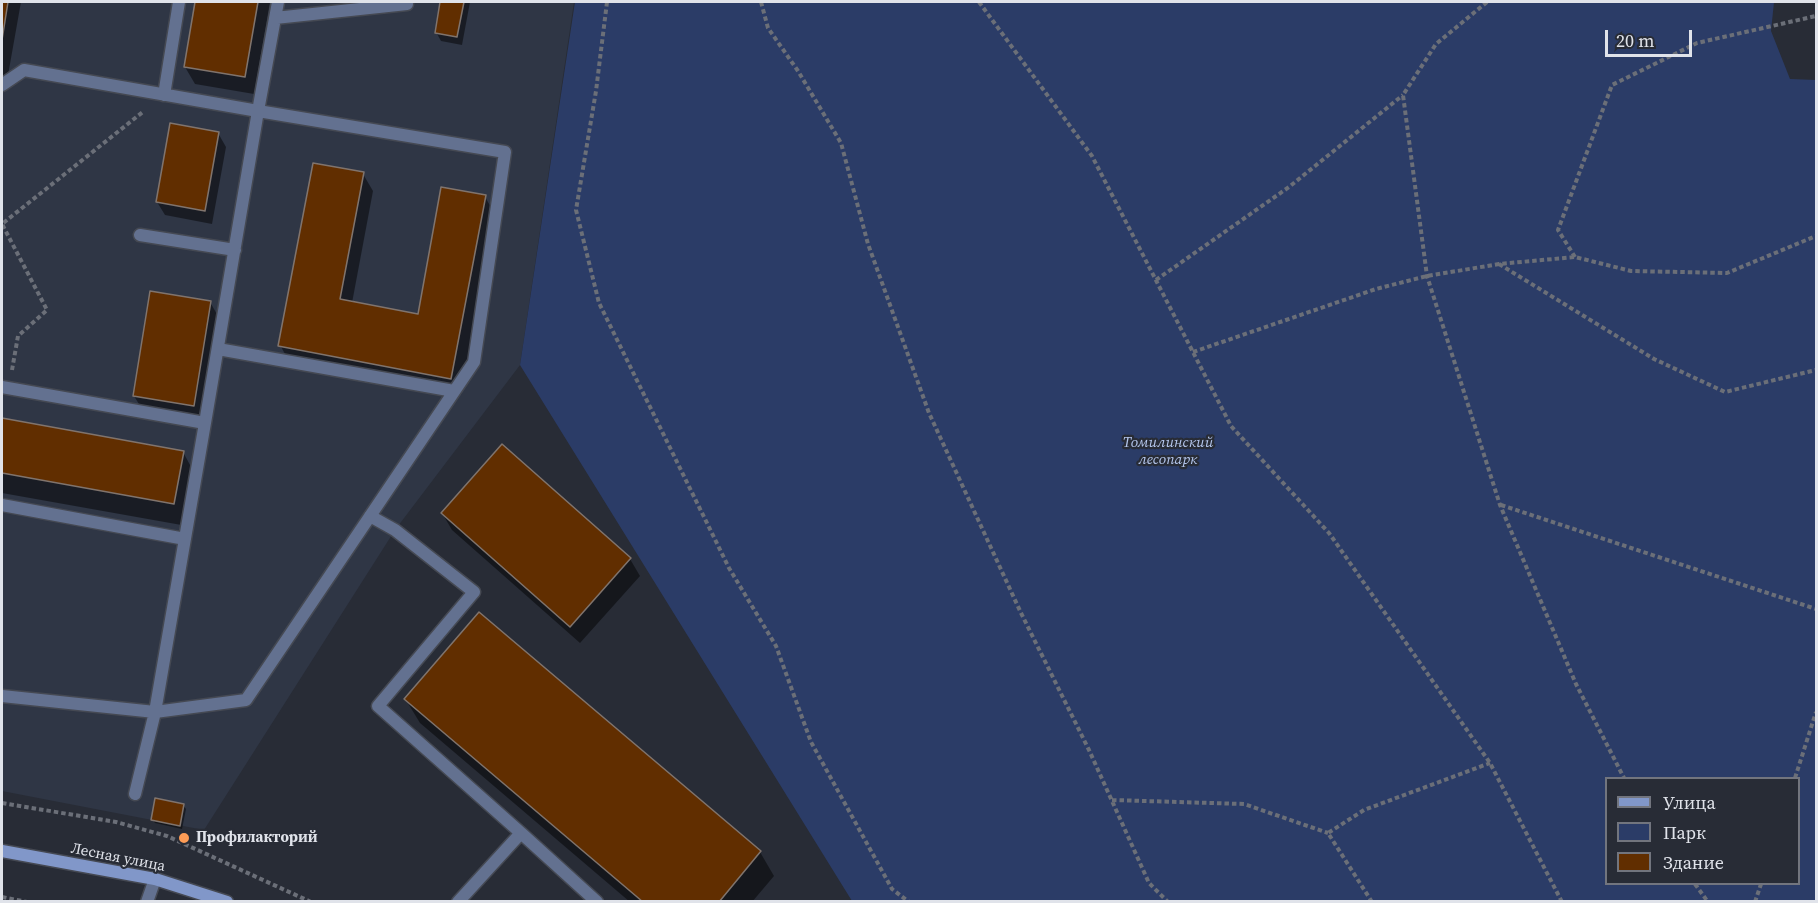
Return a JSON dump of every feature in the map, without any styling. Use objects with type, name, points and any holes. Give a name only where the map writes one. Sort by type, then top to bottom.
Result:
[{"type":"main road","name":"Лесная улица","points":[[2,851],[155,879],[227,902]]},
{"type":"lane","points":[[164,95],[179,2]]},
{"type":"lane","points":[[135,794],[155,712],[278,2]]},
{"type":"lane","points":[[275,18],[407,4]]},
{"type":"lane","points":[[2,85],[24,70],[504,152],[474,362],[246,700],[155,712],[2,696]]},
{"type":"lane","points":[[140,235],[234,250]]},
{"type":"lane","points":[[218,349],[454,391]]},
{"type":"lane","points":[[5,388],[205,423]]},
{"type":"lane","points":[[2,506],[185,539]]},
{"type":"lane","points":[[370,516],[395,530],[474,592],[378,706],[597,902]]},
{"type":"lane","points":[[458,902],[521,833]]},
{"type":"lane","points":[[147,902],[155,879]]},
{"type":"path","points":[[607,2],[596,91],[576,210],[598,303],[729,568],[776,646],[811,742],[892,889],[909,902]]},
{"type":"path","points":[[761,2],[768,28],[798,71],[841,143],[868,244],[929,412],[1021,613],[1149,882],[1168,902]]},
{"type":"path","points":[[979,2],[1092,156],[1231,426],[1329,533],[1490,763],[1562,902]]},
{"type":"path","points":[[1156,280],[1289,187],[1403,95],[1436,44],[1487,2]]},
{"type":"path","points":[[1575,257],[1558,230],[1612,86],[1697,43],[1816,16]]},
{"type":"path","points":[[5,388],[18,336],[47,310],[2,224],[164,95]]},
{"type":"path","points":[[1403,95],[1427,276],[1500,505],[1576,684],[1623,777]]},
{"type":"path","points":[[1193,352],[1377,289],[1427,276],[1499,264],[1575,257],[1631,271],[1727,273],[1816,236]]},
{"type":"path","points":[[1499,264],[1654,359],[1725,392],[1816,370]]},
{"type":"path","points":[[1500,505],[1816,609]]},
{"type":"path","points":[[1795,777],[1816,712]]},
{"type":"path","points":[[1328,833],[1364,810],[1490,763]]},
{"type":"path","points":[[1111,800],[1244,804],[1328,833],[1372,902]]},
{"type":"path","points":[[2,803],[116,822],[167,836],[311,902]]},
{"type":"path","points":[[1696,885],[1708,902]]},
{"type":"path","points":[[1755,902],[1761,885]]},
{"type":"path","points":[[2,897],[27,902]]},
{"type":"shaded area","points":[[2,2],[574,2],[520,365],[395,530],[204,830],[2,791]]},
{"type":"green space","name":"Томилинский лесопарк","points":[[575,2],[1774,2],[1771,31],[1790,79],[1816,80],[1816,901],[852,901],[520,365]]},
{"type":"building","points":[[2,2],[8,2],[2,40]]},
{"type":"building","points":[[195,2],[258,2],[245,77],[184,67]]},
{"type":"building","points":[[440,2],[464,2],[457,37],[435,33]]},
{"type":"building","points":[[170,123],[219,132],[205,211],[156,202]]},
{"type":"building","points":[[313,163],[364,172],[340,299],[418,314],[441,187],[486,195],[451,379],[278,346]]},
{"type":"building","points":[[150,291],[211,301],[194,406],[133,396]]},
{"type":"building","points":[[2,418],[184,451],[174,504],[2,473]]},
{"type":"building","points":[[502,444],[631,558],[570,627],[441,513]]},
{"type":"building","points":[[479,612],[761,851],[719,902],[643,902],[404,699]]},
{"type":"building","points":[[155,798],[184,804],[180,826],[151,820]]},
{"type":"place","name":"Профилакторий","points":[[184,838]]}]
